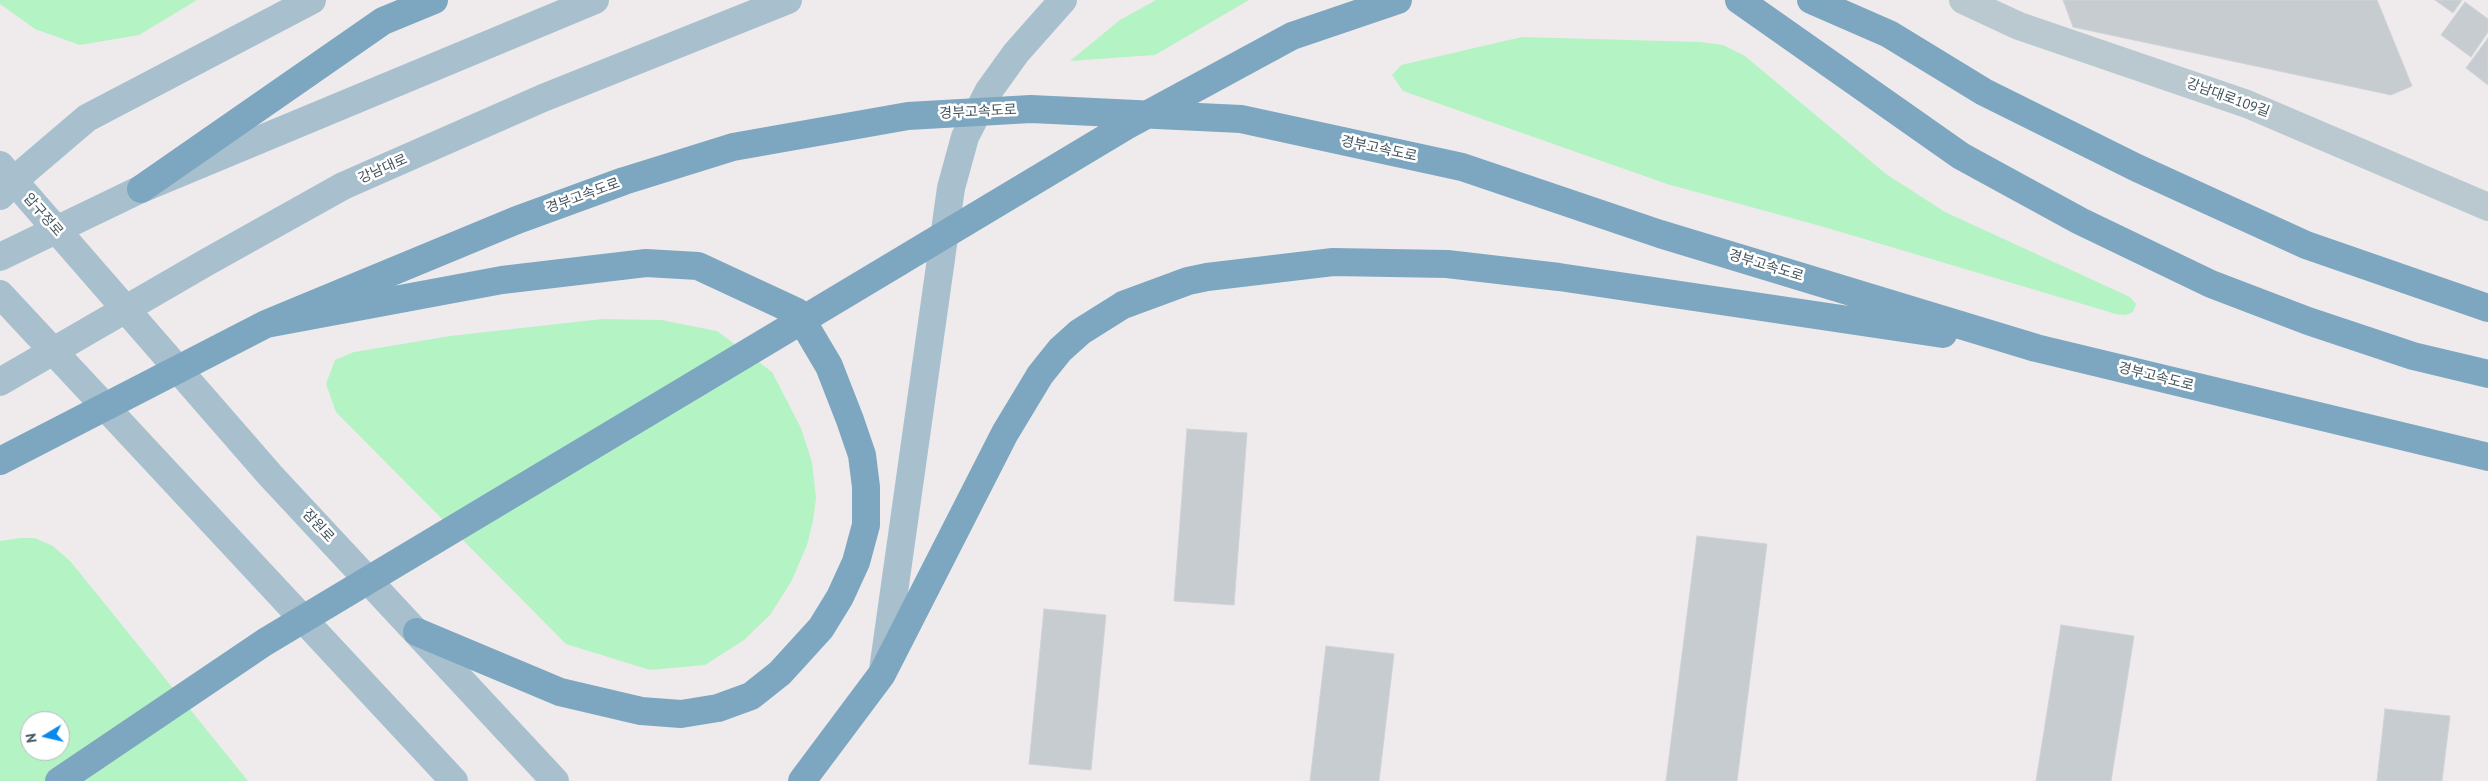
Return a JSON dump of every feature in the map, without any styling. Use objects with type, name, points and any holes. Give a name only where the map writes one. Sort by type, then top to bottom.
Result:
[{"type":"highway","points":[[141,189],[383,21],[434,0]]},
{"type":"highway","points":[[59,781],[265,642],[1126,126],[1292,36],[1398,0]]},
{"type":"highway","points":[[1739,0],[1961,156],[2080,221],[2211,284],[2308,322],[2413,356],[2488,374]]},
{"type":"highway","points":[[1810,0],[1889,34],[1984,92],[2128,164],[2306,245],[2488,308]]},
{"type":"highway","name":"경부고속도로","points":[[266,324],[499,227],[624,181],[733,147],[908,116],[1031,109],[1241,119],[1462,167],[1660,234],[2036,348],[2488,457]]},
{"type":"highway","points":[[802,781],[882,674],[1004,433],[1040,375],[1060,350],[1101,317],[1124,304],[1188,281],[1333,262],[1447,264],[1569,279],[2036,348]]},
{"type":"highway","points":[[9,456],[266,324],[502,280],[646,263],[698,266],[797,312],[829,366],[862,455],[866,487],[866,525],[856,562],[840,597],[821,628],[780,673],[751,696],[718,708],[680,714],[641,711],[560,692],[417,632]]},
{"type":"main road","points":[[0,257],[141,189],[595,0]]},
{"type":"main road","name":"강남대로","points":[[0,382],[343,186],[543,98],[788,0]]},
{"type":"main road","points":[[882,674],[951,188],[965,137],[988,92],[1016,53],[1063,0]]},
{"type":"main road","points":[[0,196],[26,170],[87,118],[302,2]]},
{"type":"main road","name":"압구정로","points":[[0,165],[87,265]]},
{"type":"main road","name":"잠원로","points":[[87,265],[270,475],[555,781]]},
{"type":"main road","points":[[0,294],[454,781]]},
{"type":"street","name":"강남대로109길","points":[[1963,0],[2020,26],[2247,104],[2488,207]]},
{"type":"green space","points":[[0,0],[197,0],[139,35],[80,45],[35,29],[0,4]]},
{"type":"green space","points":[[1156,0],[1249,0],[1155,55],[1070,61],[1120,20]]},
{"type":"green space","points":[[1522,37],[1700,42],[1723,45],[1745,56],[1886,174],[1945,212],[2130,297],[2136,304],[2133,312],[2126,315],[2116,314],[1824,227],[1667,184],[1403,91],[1392,75],[1401,65]]},
{"type":"green space","points":[[602,319],[661,320],[717,331],[772,372],[801,428],[812,462],[816,498],[813,521],[807,545],[791,582],[770,615],[744,640],[705,665],[650,670],[566,644],[336,412],[326,384],[335,360],[354,352],[450,336]]},
{"type":"green space","points":[[35,538],[53,546],[71,562],[248,781],[0,781],[0,541]]},
{"type":"building","points":[[2063,0],[2377,0],[2412,86],[2391,95],[2073,27]]},
{"type":"building","points":[[2435,0],[2462,0],[2453,13]]},
{"type":"building","points":[[2465,2],[2488,19],[2488,32],[2471,57],[2441,35]]},
{"type":"building","points":[[2488,38],[2488,85],[2466,68]]},
{"type":"building","points":[[1187,429],[1247,433],[1234,605],[1174,601]]},
{"type":"building","points":[[1697,536],[1767,544],[1737,781],[1666,781]]},
{"type":"building","points":[[1044,609],[1106,615],[1091,770],[1029,764]]},
{"type":"building","points":[[2061,625],[2134,636],[2111,781],[2036,781]]},
{"type":"building","points":[[1326,646],[1394,654],[1379,781],[1310,781]]},
{"type":"building","points":[[2385,709],[2450,716],[2442,781],[2377,781]]}]
